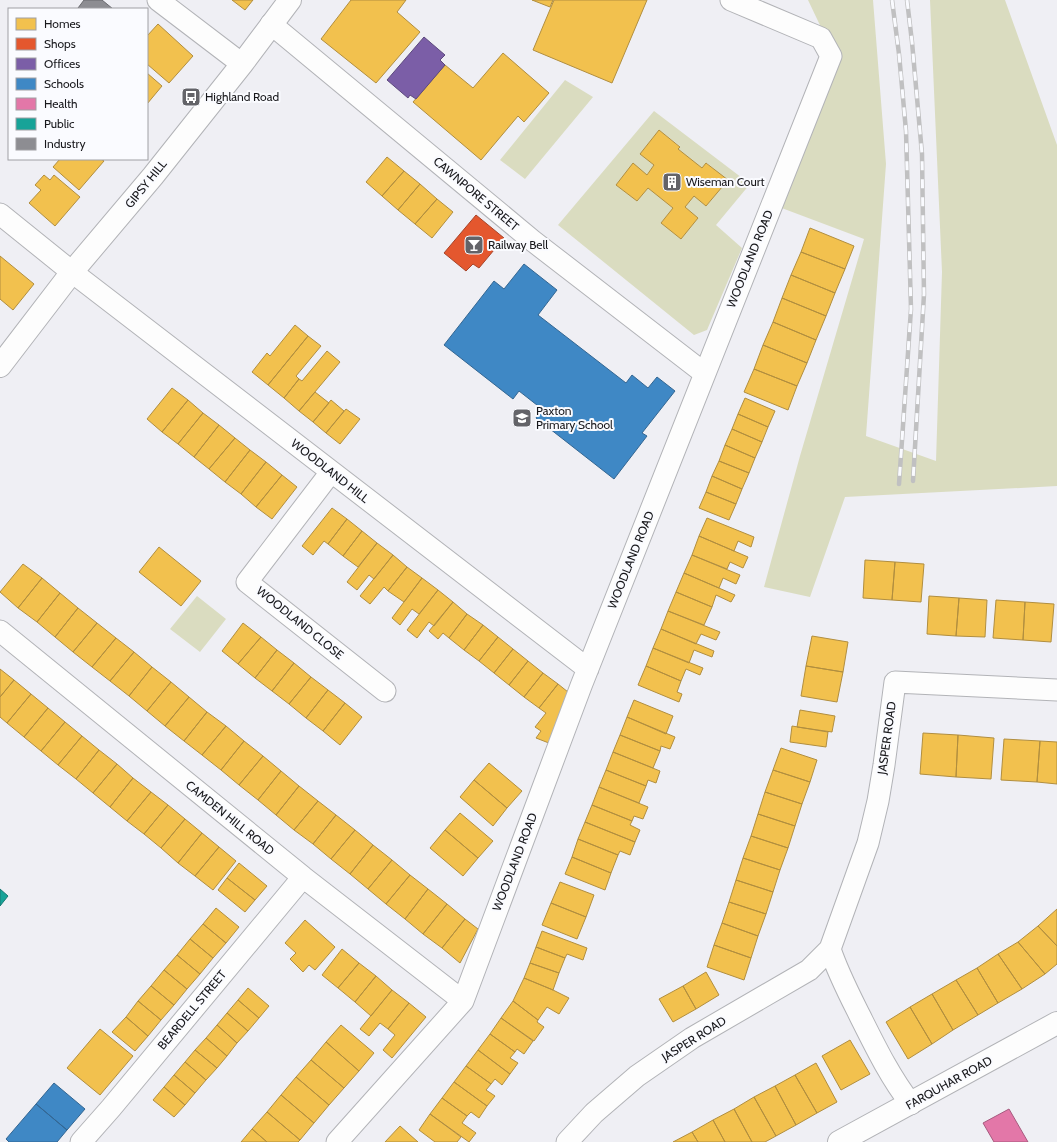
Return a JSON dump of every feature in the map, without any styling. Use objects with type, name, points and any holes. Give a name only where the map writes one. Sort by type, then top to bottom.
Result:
[{"type":"street","points":[[158,0],[242,64]]},
{"type":"street","name":"GIPSY HILL","points":[[0,366],[72,272],[153,176],[242,64],[290,0]]},
{"type":"street","name":"WOODLAND ROAD","points":[[337,1142],[462,1001],[588,669],[704,373],[831,56],[821,38],[731,0]]},
{"type":"street","name":"CAWNPORE STREET","points":[[271,24],[533,241],[704,373]]},
{"type":"street","points":[[0,214],[72,272]]},
{"type":"street","name":"WOODLAND HILL","points":[[72,272],[588,669]]},
{"type":"street","name":"WOODLAND CLOSE","points":[[331,472],[248,582],[385,691]]},
{"type":"street","name":"CAMDEN HILL ROAD","points":[[0,631],[302,877],[462,1001]]},
{"type":"street","name":"JASPER ROAD","points":[[567,1142],[594,1113],[638,1076],[692,1038],[809,970],[830,949],[869,836],[878,801],[895,682],[1057,690]]},
{"type":"street","name":"BEARDELL STREET","points":[[81,1142],[111,1108],[302,877]]},
{"type":"street","points":[[830,949],[836,967],[872,1041],[899,1089],[911,1104]]},
{"type":"street","name":"FARQUHAR ROAD","points":[[839,1142],[1056,1026]]},
{"type":"green space","points":[[808,0],[873,0],[886,164],[866,436],[936,461],[942,272],[930,0],[1005,0],[1057,145],[1057,486],[845,497],[810,597],[764,587],[800,456],[864,239],[779,207],[837,61]]},
{"type":"green space","points":[[565,80],[593,97],[525,179],[500,160]]},
{"type":"green space","points":[[654,111],[750,184],[716,225],[742,248],[707,330],[694,335],[558,225]],"holes":[[[659,130],[680,146],[678,149],[702,168],[707,163],[727,180],[706,206],[694,196],[685,207],[698,218],[681,239],[661,223],[673,208],[648,188],[637,201],[616,185],[633,164],[647,175],[654,165],[640,154]]]},
{"type":"green space","points":[[197,596],[226,619],[200,652],[170,629]]},
{"type":"building: Homes","points":[[232,0],[253,0],[245,10]]},
{"type":"building: Homes","points":[[351,0],[406,0],[397,12],[420,32],[376,83],[321,39]]},
{"type":"building: Homes","points":[[532,0],[553,0],[550,7]]},
{"type":"building: Homes","points":[[554,0],[647,0],[612,83],[533,50]]},
{"type":"building: Homes","points":[[158,24],[193,56],[169,83],[148,65],[148,35]]},
{"type":"building: Homes","points":[[503,53],[549,93],[524,122],[518,116],[481,160],[413,102],[445,65],[473,88]]},
{"type":"building: Homes","points":[[148,74],[162,86],[148,103]]},
{"type":"building: Homes","name":"Wiseman Court","points":[[659,130],[680,147],[678,149],[702,168],[706,163],[728,180],[706,206],[694,196],[685,207],[698,218],[681,239],[661,223],[673,208],[648,188],[637,201],[616,185],[633,163],[647,175],[654,165],[640,154]]},
{"type":"building: Homes","points":[[387,157],[404,171],[382,196],[366,182]]},
{"type":"building: Homes","points":[[59,160],[104,161],[79,190],[53,167]]},
{"type":"building: Homes","points":[[404,171],[420,184],[398,210],[382,196]]},
{"type":"building: Homes","points":[[44,175],[50,180],[54,175],[80,197],[55,226],[29,203],[41,190],[35,185]]},
{"type":"building: Homes","points":[[420,184],[437,199],[415,224],[398,210]]},
{"type":"building: Homes","points":[[437,199],[453,212],[432,238],[415,224]]},
{"type":"building: Homes","points":[[810,228],[854,246],[845,269],[801,252]]},
{"type":"building: Homes","points":[[801,252],[845,269],[835,293],[791,275]]},
{"type":"building: Homes","points":[[0,256],[34,284],[13,310],[0,299]]},
{"type":"building: Homes","points":[[791,275],[835,293],[826,316],[782,298]]},
{"type":"building: Homes","points":[[782,298],[826,316],[816,340],[773,322]]},
{"type":"building: Homes","points":[[773,322],[816,340],[807,363],[763,345]]},
{"type":"building: Homes","points":[[295,325],[308,336],[268,385],[252,372],[267,353],[270,356]]},
{"type":"building: Homes","points":[[308,336],[321,346],[296,376],[299,379],[284,398],[268,385]]},
{"type":"building: Homes","points":[[763,345],[807,363],[797,386],[754,369]]},
{"type":"building: Homes","points":[[327,351],[340,362],[299,411],[284,398],[299,379],[302,381]]},
{"type":"building: Homes","points":[[754,369],[797,386],[788,410],[744,392]]},
{"type":"building: Homes","points":[[172,388],[188,400],[162,432],[147,419]]},
{"type":"building: Homes","points":[[315,392],[329,403],[313,422],[299,411]]},
{"type":"building: Homes","points":[[745,398],[775,411],[768,427],[738,414]]},
{"type":"building: Homes","points":[[188,400],[203,413],[178,444],[162,432]]},
{"type":"building: Homes","points":[[331,400],[344,411],[326,433],[313,422]]},
{"type":"building: Homes","points":[[346,409],[360,419],[340,444],[326,433]]},
{"type":"building: Homes","points":[[203,413],[219,425],[194,457],[178,444]]},
{"type":"building: Homes","points":[[738,414],[768,427],[762,442],[732,429]]},
{"type":"building: Homes","points":[[219,425],[235,438],[209,469],[194,457]]},
{"type":"building: Homes","points":[[732,429],[762,442],[755,458],[725,445]]},
{"type":"building: Homes","points":[[235,438],[250,450],[225,482],[209,469]]},
{"type":"building: Homes","points":[[725,445],[755,458],[749,473],[719,461]]},
{"type":"building: Homes","points":[[250,450],[266,462],[241,494],[225,482]]},
{"type":"building: Homes","points":[[719,461],[749,473],[742,489],[712,476]]},
{"type":"building: Homes","points":[[266,462],[282,475],[256,507],[241,494]]},
{"type":"building: Homes","points":[[282,475],[297,487],[272,519],[256,507]]},
{"type":"building: Homes","points":[[712,476],[742,489],[736,504],[706,492]]},
{"type":"building: Homes","points":[[706,492],[736,504],[729,520],[699,508]]},
{"type":"building: Homes","points":[[332,508],[347,519],[328,544],[324,541],[313,555],[302,546]]},
{"type":"building: Homes","points":[[707,518],[754,537],[751,547],[738,541],[734,551],[699,536]]},
{"type":"building: Homes","points":[[347,519],[362,531],[343,556],[328,544]]},
{"type":"building: Homes","points":[[362,531],[377,543],[358,567],[343,556]]},
{"type":"building: Homes","points":[[699,536],[748,557],[743,568],[730,562],[727,569],[692,555]]},
{"type":"building: Homes","points":[[377,543],[393,555],[374,579],[369,575],[357,590],[347,582]]},
{"type":"building: Homes","points":[[159,547],[201,581],[181,606],[139,572]]},
{"type":"building: Homes","points":[[393,555],[407,567],[388,591],[384,587],[370,604],[360,596]]},
{"type":"building: Homes","points":[[692,555],[740,575],[736,584],[723,578],[719,588],[684,573]]},
{"type":"building: Homes","points":[[865,560],[895,562],[892,600],[863,598]]},
{"type":"building: Homes","points":[[895,562],[924,564],[921,602],[892,600]]},
{"type":"building: Homes","points":[[23,564],[42,578],[18,608],[0,592]]},
{"type":"building: Homes","points":[[407,567],[422,578],[404,602],[388,591]]},
{"type":"building: Homes","points":[[684,573],[735,595],[731,602],[716,595],[712,607],[676,592]]},
{"type":"building: Homes","points":[[42,578],[60,593],[37,622],[18,608]]},
{"type":"building: Homes","points":[[422,578],[438,590],[419,614],[412,609],[400,625],[392,618]]},
{"type":"building: Homes","points":[[438,590],[453,602],[434,626],[429,622],[417,638],[407,630]]},
{"type":"building: Homes","points":[[676,592],[712,607],[704,625],[668,611]]},
{"type":"building: Homes","points":[[60,593],[78,608],[55,637],[37,622]]},
{"type":"building: Homes","points":[[929,596],[959,598],[956,636],[927,634]]},
{"type":"building: Homes","points":[[959,598],[987,600],[985,637],[956,636]]},
{"type":"building: Homes","points":[[996,600],[1025,602],[1023,640],[993,638]]},
{"type":"building: Homes","points":[[453,602],[467,614],[449,638],[443,633],[438,639],[429,631]]},
{"type":"building: Homes","points":[[1025,602],[1054,604],[1051,642],[1023,640]]},
{"type":"building: Homes","points":[[78,608],[97,623],[73,652],[55,637]]},
{"type":"building: Homes","points":[[668,611],[720,632],[716,640],[701,634],[696,644],[661,629]]},
{"type":"building: Homes","points":[[467,614],[483,625],[464,650],[449,638]]},
{"type":"building: Homes","points":[[97,623],[116,638],[92,667],[73,652]]},
{"type":"building: Homes","points":[[243,623],[261,637],[238,664],[222,651]]},
{"type":"building: Homes","points":[[483,625],[498,637],[479,661],[464,650]]},
{"type":"building: Homes","points":[[661,629],[714,651],[712,657],[694,650],[689,663],[653,648]]},
{"type":"building: Homes","points":[[812,636],[848,642],[843,672],[806,666]]},
{"type":"building: Homes","points":[[261,637],[277,650],[255,678],[238,664]]},
{"type":"building: Homes","points":[[498,637],[513,649],[494,673],[479,661]]},
{"type":"building: Homes","points":[[116,638],[134,652],[110,681],[92,667]]},
{"type":"building: Homes","points":[[653,648],[703,668],[700,675],[686,669],[681,681],[646,666]]},
{"type":"building: Homes","points":[[513,649],[528,661],[509,685],[494,673]]},
{"type":"building: Homes","points":[[277,650],[294,663],[272,691],[255,678]]},
{"type":"building: Homes","points":[[134,652],[152,667],[129,696],[110,681]]},
{"type":"building: Homes","points":[[528,661],[543,673],[524,697],[509,685]]},
{"type":"building: Homes","points":[[294,663],[311,677],[289,704],[272,691]]},
{"type":"building: Homes","points":[[646,666],[681,681],[677,692],[682,694],[679,702],[638,685]]},
{"type":"building: Homes","points":[[806,666],[843,672],[837,702],[801,696]]},
{"type":"building: Homes","points":[[152,667],[171,682],[147,711],[129,696]]},
{"type":"building: Homes","points":[[0,669],[14,680],[0,697]]},
{"type":"building: Homes","points":[[543,673],[558,684],[539,708],[524,697]]},
{"type":"building: Homes","points":[[311,677],[328,690],[306,718],[289,704]]},
{"type":"building: Homes","points":[[14,680],[31,694],[7,723],[0,717],[0,697]]},
{"type":"building: Homes","points":[[171,682],[189,697],[165,726],[147,711]]},
{"type":"building: Homes","points":[[558,684],[573,696],[554,745],[536,738],[541,731],[535,727],[546,713],[539,708]]},
{"type":"building: Homes","points":[[328,690],[345,703],[323,731],[306,718]]},
{"type":"building: Homes","points":[[31,694],[48,708],[24,737],[7,723]]},
{"type":"building: Homes","points":[[189,697],[207,712],[184,741],[165,726]]},
{"type":"building: Homes","points":[[634,700],[673,716],[666,734],[627,717]]},
{"type":"building: Homes","points":[[345,703],[362,717],[340,745],[323,731]]},
{"type":"building: Homes","points":[[48,708],[65,722],[41,751],[24,737]]},
{"type":"building: Homes","points":[[800,710],[835,716],[832,732],[797,727]]},
{"type":"building: Homes","points":[[207,712],[226,726],[202,755],[184,741]]},
{"type":"building: Homes","points":[[627,717],[675,737],[670,749],[661,746],[660,751],[620,735]]},
{"type":"building: Homes","points":[[65,722],[82,736],[58,765],[41,751]]},
{"type":"building: Homes","points":[[226,726],[244,741],[221,770],[202,755]]},
{"type":"building: Homes","points":[[792,726],[828,732],[826,747],[790,742]]},
{"type":"building: Homes","points":[[923,733],[958,735],[956,777],[920,774]]},
{"type":"building: Homes","points":[[620,735],[660,751],[653,768],[613,752]]},
{"type":"building: Homes","points":[[958,735],[994,738],[991,779],[956,777]]},
{"type":"building: Homes","points":[[82,736],[99,750],[76,779],[58,765]]},
{"type":"building: Homes","points":[[1004,739],[1040,741],[1037,782],[1001,780]]},
{"type":"building: Homes","points":[[244,741],[263,756],[239,785],[221,770]]},
{"type":"building: Homes","points":[[1040,741],[1057,742],[1057,784],[1037,782]]},
{"type":"building: Homes","points":[[781,748],[817,760],[810,782],[773,770]]},
{"type":"building: Homes","points":[[99,750],[117,764],[93,793],[76,779]]},
{"type":"building: Homes","points":[[613,752],[660,771],[656,783],[648,780],[646,786],[606,770]]},
{"type":"building: Homes","points":[[263,756],[281,771],[258,800],[239,785]]},
{"type":"building: Homes","points":[[489,763],[522,791],[507,808],[474,780]]},
{"type":"building: Homes","points":[[117,764],[133,778],[110,807],[93,793]]},
{"type":"building: Homes","points":[[606,770],[646,786],[639,803],[599,787]]},
{"type":"building: Homes","points":[[773,770],[810,782],[802,804],[765,792]]},
{"type":"building: Homes","points":[[281,771],[299,786],[276,815],[258,800]]},
{"type":"building: Homes","points":[[133,778],[151,792],[127,821],[110,807]]},
{"type":"building: Homes","points":[[474,780],[507,808],[493,826],[460,797]]},
{"type":"building: Homes","points":[[299,786],[318,801],[294,830],[276,815]]},
{"type":"building: Homes","points":[[599,787],[648,807],[643,819],[634,816],[632,821],[592,805]]},
{"type":"building: Homes","points":[[151,792],[168,805],[144,834],[127,821]]},
{"type":"building: Homes","points":[[765,792],[802,804],[795,826],[758,814]]},
{"type":"building: Homes","points":[[318,801],[336,815],[313,844],[294,830]]},
{"type":"building: Homes","points":[[168,805],[185,819],[161,848],[144,834]]},
{"type":"building: Homes","points":[[592,805],[632,821],[630,825],[640,830],[635,842],[585,822]]},
{"type":"building: Homes","points":[[460,813],[493,841],[478,858],[445,830]]},
{"type":"building: Homes","points":[[758,814],[795,826],[788,848],[751,836]]},
{"type":"building: Homes","points":[[336,815],[355,830],[331,859],[313,844]]},
{"type":"building: Homes","points":[[185,819],[202,833],[178,863],[161,848]]},
{"type":"building: Homes","points":[[585,822],[635,842],[630,855],[620,851],[618,855],[578,839]]},
{"type":"building: Homes","points":[[355,830],[373,845],[350,874],[331,859]]},
{"type":"building: Homes","points":[[445,830],[478,858],[463,876],[430,848]]},
{"type":"building: Homes","points":[[202,833],[219,847],[195,876],[178,863]]},
{"type":"building: Homes","points":[[751,836],[788,848],[780,870],[743,858]]},
{"type":"building: Homes","points":[[578,839],[618,855],[611,873],[572,857]]},
{"type":"building: Homes","points":[[373,845],[392,860],[368,889],[350,874]]},
{"type":"building: Homes","points":[[219,847],[236,861],[213,890],[195,876]]},
{"type":"building: Homes","points":[[572,857],[611,873],[605,890],[565,874]]},
{"type":"building: Homes","points":[[743,858],[780,870],[773,892],[736,880]]},
{"type":"building: Homes","points":[[392,860],[410,875],[386,904],[368,889]]},
{"type":"building: Homes","points":[[239,863],[267,886],[255,900],[227,878]]},
{"type":"building: Homes","points":[[410,875],[428,889],[405,919],[386,904]]},
{"type":"building: Homes","points":[[227,878],[255,900],[245,912],[218,890]]},
{"type":"building: Homes","points":[[736,880],[773,892],[766,914],[729,902]]},
{"type":"building: Homes","points":[[560,882],[594,895],[586,917],[551,903]]},
{"type":"building: Homes","points":[[428,889],[447,904],[423,934],[405,919]]},
{"type":"building: Homes","points":[[729,902],[766,914],[758,936],[722,923]]},
{"type":"building: Homes","points":[[551,903],[586,917],[577,939],[542,925]]},
{"type":"building: Homes","points":[[447,904],[465,919],[442,948],[423,934]]},
{"type":"building: Homes","points":[[216,908],[239,927],[226,943],[203,924]]},
{"type":"building: Homes","points":[[1057,909],[1057,946],[1038,926]]},
{"type":"building: Homes","points":[[465,919],[478,929],[460,963],[442,948]]},
{"type":"building: Homes","points":[[305,920],[335,947],[315,970],[309,965],[303,972],[290,959],[296,953],[285,943]]},
{"type":"building: Homes","points":[[722,923],[758,936],[751,958],[714,945]]},
{"type":"building: Homes","points":[[203,924],[226,943],[213,958],[190,939]]},
{"type":"building: Homes","points":[[1038,926],[1057,946],[1057,964],[1045,974],[1018,942]]},
{"type":"building: Homes","points":[[542,931],[587,948],[583,960],[567,954],[565,958],[536,947]]},
{"type":"building: Homes","points":[[190,939],[213,958],[200,974],[177,955]]},
{"type":"building: Homes","points":[[1018,942],[1045,974],[1022,989],[998,954]]},
{"type":"building: Homes","points":[[714,945],[751,958],[744,980],[707,967]]},
{"type":"building: Homes","points":[[536,947],[565,958],[559,973],[530,963]]},
{"type":"building: Homes","points":[[342,949],[359,963],[338,988],[322,975]]},
{"type":"building: Homes","points":[[998,954],[1022,989],[998,1003],[977,968]]},
{"type":"building: Homes","points":[[177,955],[200,974],[187,989],[164,970]]},
{"type":"building: Homes","points":[[359,963],[376,976],[355,1002],[338,988]]},
{"type":"building: Homes","points":[[530,963],[559,973],[553,990],[524,978]]},
{"type":"building: Homes","points":[[977,968],[998,1003],[978,1015],[956,980]]},
{"type":"building: Homes","points":[[164,970],[187,989],[174,1005],[151,986]]},
{"type":"building: Homes","points":[[706,972],[719,995],[696,1009],[683,986]]},
{"type":"building: Homes","points":[[376,976],[392,990],[371,1016],[355,1002]]},
{"type":"building: Homes","points":[[524,978],[569,998],[559,1014],[547,1007],[538,1020],[513,1001]]},
{"type":"building: Homes","points":[[956,980],[978,1015],[953,1030],[932,994]]},
{"type":"building: Homes","points":[[151,986],[174,1005],[161,1020],[138,1001]]},
{"type":"building: Homes","points":[[683,986],[696,1009],[673,1022],[659,999]]},
{"type":"building: Homes","points":[[248,988],[269,1006],[259,1018],[238,1000]]},
{"type":"building: Homes","points":[[392,990],[409,1003],[388,1029],[380,1023],[369,1036],[360,1029]]},
{"type":"building: Homes","points":[[932,994],[953,1030],[932,1044],[910,1007]]},
{"type":"building: Homes","points":[[238,1000],[259,1018],[248,1031],[227,1013]]},
{"type":"building: Homes","points":[[138,1001],[161,1020],[148,1036],[126,1017]]},
{"type":"building: Homes","points":[[513,1001],[538,1020],[537,1022],[544,1027],[534,1041],[501,1018]]},
{"type":"building: Homes","points":[[409,1003],[426,1017],[392,1058],[383,1050],[395,1035],[388,1029]]},
{"type":"building: Homes","points":[[910,1007],[932,1044],[908,1059],[886,1022]]},
{"type":"building: Homes","points":[[227,1013],[248,1031],[237,1043],[217,1025]]},
{"type":"building: Homes","points":[[126,1017],[148,1036],[135,1051],[112,1032]]},
{"type":"building: Homes","points":[[501,1018],[533,1041],[524,1054],[517,1049],[515,1052],[490,1034]]},
{"type":"building: Homes","points":[[217,1025],[237,1043],[227,1056],[206,1038]]},
{"type":"building: Homes","points":[[341,1025],[374,1053],[359,1071],[326,1042]]},
{"type":"building: Homes","points":[[100,1029],[133,1056],[100,1095],[67,1068]]},
{"type":"building: Homes","points":[[490,1034],[515,1052],[510,1058],[518,1063],[510,1074],[478,1050]]},
{"type":"building: Homes","points":[[206,1038],[227,1056],[217,1068],[195,1050]]},
{"type":"building: Homes","points":[[850,1040],[870,1074],[841,1090],[822,1056]]},
{"type":"building: Homes","points":[[326,1042],[359,1071],[344,1088],[311,1060]]},
{"type":"building: Homes","points":[[195,1050],[217,1068],[206,1080],[185,1062]]},
{"type":"building: Homes","points":[[478,1050],[510,1074],[502,1085],[495,1079],[491,1084],[466,1066]]},
{"type":"building: Homes","points":[[311,1060],[344,1088],[329,1105],[296,1077]]},
{"type":"building: Homes","points":[[185,1062],[206,1080],[195,1093],[174,1075]]},
{"type":"building: Homes","points":[[816,1063],[837,1102],[817,1113],[795,1075]]},
{"type":"building: Homes","points":[[466,1066],[491,1084],[486,1090],[495,1096],[487,1106],[454,1082]]},
{"type":"building: Homes","points":[[174,1075],[195,1093],[185,1105],[164,1087]]},
{"type":"building: Homes","points":[[795,1075],[817,1113],[796,1125],[775,1086]]},
{"type":"building: Homes","points":[[296,1077],[329,1105],[314,1123],[281,1095]]},
{"type":"building: Homes","points":[[454,1082],[487,1106],[479,1118],[471,1112],[467,1116],[442,1098]]},
{"type":"building: Homes","points":[[775,1086],[796,1125],[776,1136],[754,1097]]},
{"type":"building: Homes","points":[[164,1087],[185,1105],[174,1117],[153,1100]]},
{"type":"building: Homes","points":[[281,1095],[314,1123],[300,1140],[267,1112]]},
{"type":"building: Homes","points":[[754,1097],[776,1136],[765,1142],[752,1142],[734,1109]]},
{"type":"building: Homes","points":[[442,1098],[467,1116],[462,1123],[476,1133],[469,1142],[430,1114]]},
{"type":"building: Homes","points":[[734,1109],[752,1142],[725,1142],[713,1120]]},
{"type":"building: Homes","points":[[267,1112],[300,1140],[298,1142],[267,1142],[252,1129]]},
{"type":"building: Homes","points":[[430,1114],[461,1137],[457,1142],[435,1142],[419,1130]]},
{"type":"building: Homes","points":[[713,1120],[725,1142],[698,1142],[692,1132]]},
{"type":"building: Homes","points":[[400,1126],[418,1142],[385,1142]]},
{"type":"building: Homes","points":[[252,1129],[267,1142],[241,1142]]},
{"type":"building: Homes","points":[[692,1132],[698,1142],[673,1142]]},
{"type":"building: Shops","name":"Railway Bell","points":[[476,215],[504,238],[479,268],[473,264],[466,271],[444,253]]},
{"type":"building: Offices","points":[[424,37],[445,55],[440,60],[445,65],[416,99],[410,95],[408,98],[387,80]]},
{"type":"building: Schools","points":[[524,264],[557,290],[538,315],[626,383],[632,375],[648,388],[657,377],[675,391],[642,433],[647,436],[614,479],[536,418],[542,409],[519,391],[513,399],[444,345],[494,281],[504,289]]},
{"type":"building: Schools","points":[[54,1083],[85,1109],[67,1130],[36,1104]]},
{"type":"building: Schools","points":[[36,1104],[67,1130],[57,1142],[9,1142],[6,1139]]},
{"type":"building: Health","points":[[1009,1109],[1028,1142],[994,1142],[983,1123]]},
{"type":"building: Public","points":[[0,889],[8,896],[0,906]]},
{"type":"building: Industry","points":[[84,0],[102,0],[112,8],[78,8]]},
{"type":"railway","points":[[892,0],[899,54],[906,131],[911,309],[899,484]]},
{"type":"railway","points":[[907,0],[922,154],[924,294],[913,481]]},
{"type":"place","name":"Highland Road","points":[[191,97]]},
{"type":"place","name":"Wiseman Court","points":[[672,182]]},
{"type":"place","name":"Railway Bell","points":[[474,245]]},
{"type":"place","name":"Paxton Primary School","points":[[522,418]]}]
